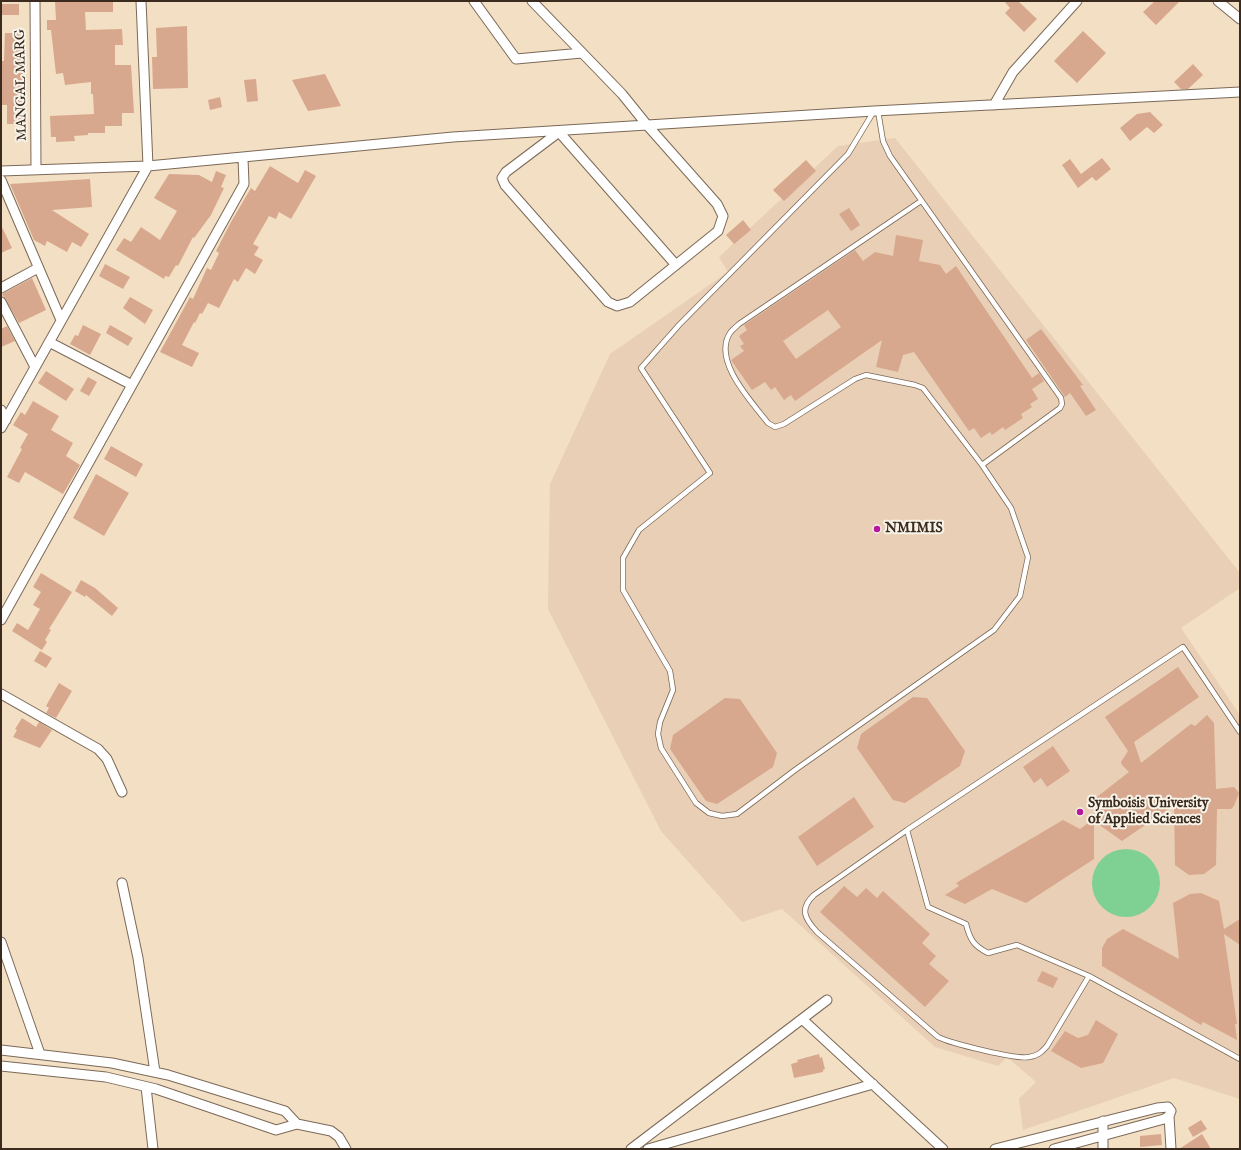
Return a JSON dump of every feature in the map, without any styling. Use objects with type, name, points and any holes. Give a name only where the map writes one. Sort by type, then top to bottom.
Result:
[{"type":"street","name":"MANGAL MARG","points":[[35,1],[36,170]]},
{"type":"street","points":[[3,424],[148,166],[141,1]]},
{"type":"street","points":[[474,1],[516,59],[582,53]]},
{"type":"street","points":[[532,1],[622,94],[647,125],[718,204],[723,216],[718,231],[630,302],[617,306],[608,302],[505,185],[502,178],[506,172],[559,132]]},
{"type":"street","points":[[994,105],[1013,72],[1077,1]]},
{"type":"street","points":[[1218,1],[1240,19]]},
{"type":"street","points":[[1,171],[148,166],[453,138],[647,125],[876,111],[1240,92]]},
{"type":"street","points":[[559,132],[676,265]]},
{"type":"street","points":[[1,620],[244,184],[243,158]]},
{"type":"street","points":[[1,180],[61,320]]},
{"type":"street","points":[[1,288],[38,268]]},
{"type":"street","points":[[1,302],[35,367]]},
{"type":"street","points":[[49,342],[132,384]]},
{"type":"street","points":[[1,410],[3,424]]},
{"type":"street","points":[[1,694],[98,749],[107,759],[122,792]]},
{"type":"street","points":[[122,883],[139,965],[155,1072]]},
{"type":"street","points":[[1,942],[40,1054]]},
{"type":"street","points":[[630,1149],[827,1000]]},
{"type":"street","points":[[802,1019],[943,1149]]},
{"type":"street","points":[[1,1050],[112,1063],[155,1072],[285,1111],[297,1124]]},
{"type":"street","points":[[1,1066],[106,1077],[146,1087],[276,1130],[297,1124],[331,1131],[339,1137],[346,1149]]},
{"type":"street","points":[[653,1148],[873,1084]]},
{"type":"street","points":[[146,1087],[153,1149]]},
{"type":"street","points":[[995,1149],[1013,1146],[1102,1121],[1168,1107],[1171,1111],[1169,1116],[1171,1149]]},
{"type":"street","points":[[1054,1149],[1102,1137],[1169,1116]]},
{"type":"street","points":[[1102,1121],[1103,1149]]},
{"type":"lane","points":[[876,111],[885,147],[921,201],[1060,398],[1062,404],[1060,408],[982,465]]},
{"type":"lane","points":[[876,111],[848,154],[679,325],[641,368],[710,473],[639,530],[623,558],[623,590],[670,671],[674,690],[660,722],[658,734],[661,748],[696,803],[709,813],[722,816],[737,814],[795,770],[994,630],[1020,596],[1028,557],[1011,508],[982,465],[923,388],[866,375],[855,379],[784,424],[775,427],[768,424],[735,378],[726,357],[726,345],[730,334],[739,324],[921,201]]},
{"type":"lane","points":[[1088,976],[1047,1046],[1039,1055],[1027,1058],[956,1044],[938,1037],[817,932],[808,922],[804,911],[807,902],[814,895],[907,830],[1183,647],[1240,732]]},
{"type":"lane","points":[[907,830],[928,907],[966,924],[970,939],[976,947],[988,953],[1017,945],[1088,976],[1240,1059]]},
{"type":"shaded area","name":"NMIMIS","points":[[895,138],[1240,573],[1240,588],[1181,628],[1240,715],[1240,1099],[1174,1078],[1023,1130],[1019,1099],[1036,1082],[1007,1057],[998,1066],[935,1047],[782,909],[742,922],[661,831],[548,609],[550,484],[610,354],[728,272],[719,257],[838,146]]},
{"type":"green space","points":[[1126,849],[1139,852],[1150,859],[1157,870],[1160,883],[1157,896],[1150,907],[1139,914],[1126,917],[1113,914],[1102,907],[1095,896],[1092,883],[1095,870],[1102,859],[1113,852]]},
{"type":"building","points":[[55,1],[113,1],[113,12],[85,12],[86,30],[122,29],[123,45],[115,45],[115,65],[131,65],[134,113],[122,113],[122,126],[105,126],[105,133],[88,133],[88,135],[74,136],[75,141],[56,142],[56,137],[51,137],[50,116],[94,114],[91,82],[65,85],[63,73],[56,74],[51,30],[47,30],[47,20],[56,20]]},
{"type":"building","points":[[1004,1],[1018,1],[1037,19],[1024,32],[1005,13],[1010,8]]},
{"type":"building","points":[[1155,1],[1180,1],[1156,25],[1143,12]]},
{"type":"building","points":[[1,4],[19,4],[19,15],[1,15]]},
{"type":"building","points":[[187,26],[188,88],[153,89],[152,57],[157,57],[156,28]]},
{"type":"building","points":[[1083,31],[1106,53],[1077,83],[1054,61]]},
{"type":"building","points":[[5,33],[22,33],[22,63],[24,63],[24,76],[27,76],[27,93],[24,93],[24,124],[7,124],[7,105],[1,105],[1,61],[4,61]]},
{"type":"building","points":[[1193,64],[1203,75],[1188,89],[1181,89],[1174,82]]},
{"type":"building","points":[[325,74],[341,106],[308,111],[292,80]]},
{"type":"building","points":[[256,79],[258,101],[247,102],[244,80]]},
{"type":"building","points":[[220,97],[222,107],[210,110],[208,100]]},
{"type":"building","points":[[1150,112],[1163,125],[1154,133],[1147,127],[1130,141],[1120,128],[1137,114]]},
{"type":"building","points":[[1102,158],[1111,169],[1096,181],[1092,177],[1078,188],[1062,165],[1070,159],[1081,174]]},
{"type":"building","points":[[806,160],[816,171],[784,201],[773,190]]},
{"type":"building","points":[[270,166],[298,183],[305,170],[316,176],[291,219],[279,212],[276,219],[269,216],[253,244],[259,247],[254,255],[263,260],[255,274],[246,268],[238,282],[234,279],[219,308],[208,303],[202,314],[200,313],[195,323],[194,322],[182,345],[199,353],[192,367],[160,352],[190,297],[193,299],[207,268],[211,270],[219,253],[216,251],[251,188],[255,191]]},
{"type":"building","points":[[216,171],[226,175],[221,187],[224,188],[211,215],[194,238],[193,237],[178,266],[176,265],[169,277],[165,276],[164,279],[116,250],[124,238],[131,242],[141,227],[160,240],[177,211],[154,198],[169,174],[199,175],[212,182]]},
{"type":"building","points":[[90,179],[92,207],[52,210],[89,234],[81,247],[72,242],[67,252],[47,241],[45,246],[34,240],[10,184]]},
{"type":"building","points":[[849,208],[860,225],[851,231],[839,214]]},
{"type":"building","points":[[743,220],[751,230],[734,244],[726,235]]},
{"type":"building","points":[[1,225],[12,248],[1,253]]},
{"type":"building","points":[[896,235],[923,240],[919,261],[940,265],[946,274],[956,266],[1032,378],[1039,373],[1044,381],[1032,389],[1038,399],[1030,404],[1032,407],[1021,414],[1023,418],[1005,430],[1003,427],[992,435],[990,432],[981,438],[974,428],[969,431],[914,352],[903,355],[898,372],[876,367],[882,340],[795,401],[791,395],[784,400],[775,387],[771,390],[765,382],[752,390],[731,360],[744,351],[740,346],[744,344],[739,336],[747,330],[744,325],[855,250],[863,261],[875,252],[893,256]],"holes":[[[828,310],[841,327],[796,359],[783,341]]]},
{"type":"building","points":[[105,264],[130,277],[123,289],[99,276]]},
{"type":"building","points":[[32,278],[46,310],[19,323],[2,294]]},
{"type":"building","points":[[130,297],[153,310],[145,324],[123,308]]},
{"type":"building","points":[[83,325],[101,334],[90,355],[70,344],[75,335],[78,336]]},
{"type":"building","points":[[110,325],[133,338],[128,346],[106,333]]},
{"type":"building","points":[[7,326],[15,341],[1,347],[1,329]]},
{"type":"building","points":[[1041,329],[1083,385],[1080,386],[1096,410],[1086,416],[1070,393],[1065,397],[1026,340]]},
{"type":"building","points":[[46,371],[74,389],[66,401],[38,383]]},
{"type":"building","points":[[88,377],[97,382],[89,396],[80,391]]},
{"type":"building","points":[[33,401],[59,416],[51,430],[73,443],[66,456],[80,465],[63,494],[25,472],[19,483],[7,477],[28,434],[13,425],[21,412],[25,415]]},
{"type":"building","points":[[111,446],[143,464],[136,477],[104,459]]},
{"type":"building","points":[[96,474],[129,493],[104,536],[73,518]]},
{"type":"building","points":[[41,573],[72,592],[49,629],[51,630],[45,640],[47,642],[42,650],[12,631],[17,623],[28,630],[40,609],[33,605],[41,592],[33,587]]},
{"type":"building","points":[[81,580],[95,588],[118,608],[112,616],[86,595],[85,597],[75,591]]},
{"type":"building","points":[[40,651],[52,658],[46,668],[34,661]]},
{"type":"building","points":[[1178,667],[1199,697],[1134,742],[1141,763],[1191,724],[1195,726],[1207,715],[1214,723],[1216,789],[1234,787],[1239,793],[1234,806],[1231,809],[1217,809],[1216,865],[1204,874],[1189,875],[1175,865],[1174,805],[1122,841],[1094,821],[1094,859],[1026,903],[992,889],[965,904],[945,895],[959,886],[956,883],[1063,820],[1080,829],[1096,817],[1093,800],[1129,772],[1121,762],[1128,751],[1105,717]]},
{"type":"building","points":[[59,683],[72,691],[56,718],[46,713],[49,708],[46,706]]},
{"type":"building","points":[[913,697],[927,698],[965,751],[960,766],[905,803],[893,800],[857,748],[861,734]]},
{"type":"building","points":[[725,698],[740,699],[777,753],[773,767],[717,804],[706,801],[670,749],[673,735]]},
{"type":"building","points":[[22,718],[36,727],[39,722],[52,730],[40,748],[13,737],[17,730],[15,729]]},
{"type":"building","points":[[1053,746],[1070,771],[1047,787],[1041,778],[1034,783],[1023,767]]},
{"type":"building","points":[[854,797],[874,827],[817,866],[798,837]]},
{"type":"building","points":[[844,886],[857,897],[866,888],[877,898],[883,891],[930,934],[922,943],[936,956],[929,964],[949,981],[925,1007],[820,912]]},
{"type":"building","points":[[1201,893],[1219,901],[1224,929],[1240,919],[1240,945],[1224,934],[1237,1024],[1235,1024],[1237,1040],[1203,1022],[1201,1025],[1102,966],[1102,948],[1107,939],[1123,929],[1179,959],[1173,903],[1190,894]]},
{"type":"building","points":[[1042,971],[1058,978],[1053,988],[1037,981]]},
{"type":"building","points":[[1096,1020],[1118,1034],[1103,1063],[1081,1068],[1051,1051],[1065,1031],[1078,1038],[1088,1035]]},
{"type":"building","points":[[819,1054],[820,1058],[822,1057],[825,1069],[823,1072],[794,1078],[791,1064],[798,1062],[797,1060]]},
{"type":"building","points":[[1201,1120],[1207,1129],[1193,1137],[1188,1128]]},
{"type":"building","points":[[1161,1134],[1162,1145],[1140,1147],[1140,1136]]},
{"type":"building","points":[[1202,1134],[1211,1149],[1179,1149]]},
{"type":"place","name":"NMIMIS","points":[[877,529]]},
{"type":"place","name":"Symboisis University of Applied Sciences","points":[[1080,812]]}]
